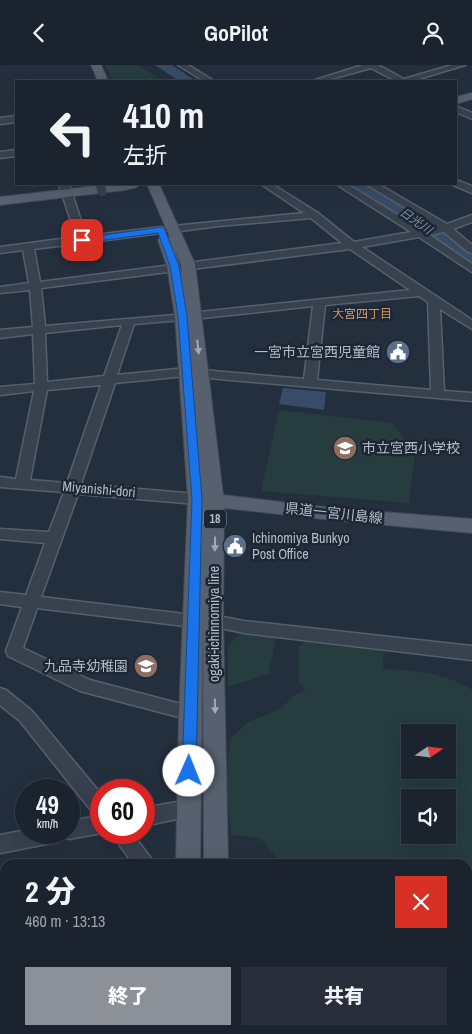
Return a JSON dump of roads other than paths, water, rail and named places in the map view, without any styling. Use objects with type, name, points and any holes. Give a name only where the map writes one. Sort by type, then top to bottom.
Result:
[{"type":"main road","points":[[88,65],[95,80]]},
{"type":"main road","points":[[96,65],[103,80]]},
{"type":"main road","points":[[457,101],[472,96]]},
{"type":"main road","points":[[0,201],[66,188],[125,187],[130,185]]},
{"type":"main road","name":"ogaki-ichinnomiya line","points":[[142,185],[167,229]]},
{"type":"main road","name":"ogaki-ichinnomiya line","points":[[153,185],[181,265],[194,373],[215,501],[213,621],[216,859]]},
{"type":"main road","points":[[0,195],[66,188],[100,187]]},
{"type":"main road","name":"ogaki-ichinnomiya line","points":[[188,859],[192,621],[197,499],[194,373]]},
{"type":"main road","name":"県道一宮川島線","points":[[197,499],[332,514],[472,526]]},
{"type":"street","points":[[182,65],[208,80]]},
{"type":"street","points":[[320,80],[372,65],[401,80]]},
{"type":"street","points":[[407,80],[461,65]]},
{"type":"street","points":[[457,109],[472,116]]},
{"type":"street","points":[[0,121],[15,119]]},
{"type":"street","points":[[0,155],[15,153]]},
{"type":"street","points":[[457,183],[472,190]]},
{"type":"street","points":[[268,185],[314,215],[351,245],[421,293],[472,325]]},
{"type":"street","points":[[344,185],[425,233],[472,269]]},
{"type":"street","points":[[373,185],[445,229],[472,250]]},
{"type":"street","points":[[66,188],[82,240]]},
{"type":"street","points":[[0,250],[218,223],[314,215]]},
{"type":"street","points":[[0,290],[181,265],[351,245],[445,229],[472,218]]},
{"type":"street","points":[[22,483],[41,387],[35,285],[28,247]]},
{"type":"street","points":[[0,334],[421,293]]},
{"type":"street","points":[[434,301],[438,395]]},
{"type":"street","points":[[310,382],[319,303]]},
{"type":"street","points":[[129,322],[73,487],[14,651],[86,686],[190,713]]},
{"type":"street","points":[[0,391],[110,379],[194,373],[472,397]]},
{"type":"street","name":"Miyanishi-dori","points":[[0,482],[197,499]]},
{"type":"street","points":[[0,533],[54,537]]},
{"type":"street","points":[[0,598],[192,621]]},
{"type":"street","points":[[213,621],[244,627],[472,653]]},
{"type":"street","points":[[0,695],[26,715],[90,794]]},
{"type":"street","points":[[155,815],[188,809]]},
{"type":"street","points":[[0,844],[15,841]]},
{"type":"street","points":[[130,844],[141,859]]},
{"type":"water","points":[[283,388],[326,392],[324,410],[279,404]]},
{"type":"waterway","name":"日光川","points":[[162,65],[187,80]]},
{"type":"waterway","name":"日光川","points":[[360,185],[403,211],[472,261]]},
{"type":"place","name":"一宮市立宮西児童館","points":[[398,352]]},
{"type":"place","name":"市立宮西小学校","points":[[345,448]]},
{"type":"place","name":"Ichinomiya Bunkyo Post Office","points":[[235,546]]},
{"type":"place","name":"九品寺幼稚園","points":[[146,666]]},
{"type":"district","name":"大宮四丁目","points":[[362,314]]}]
